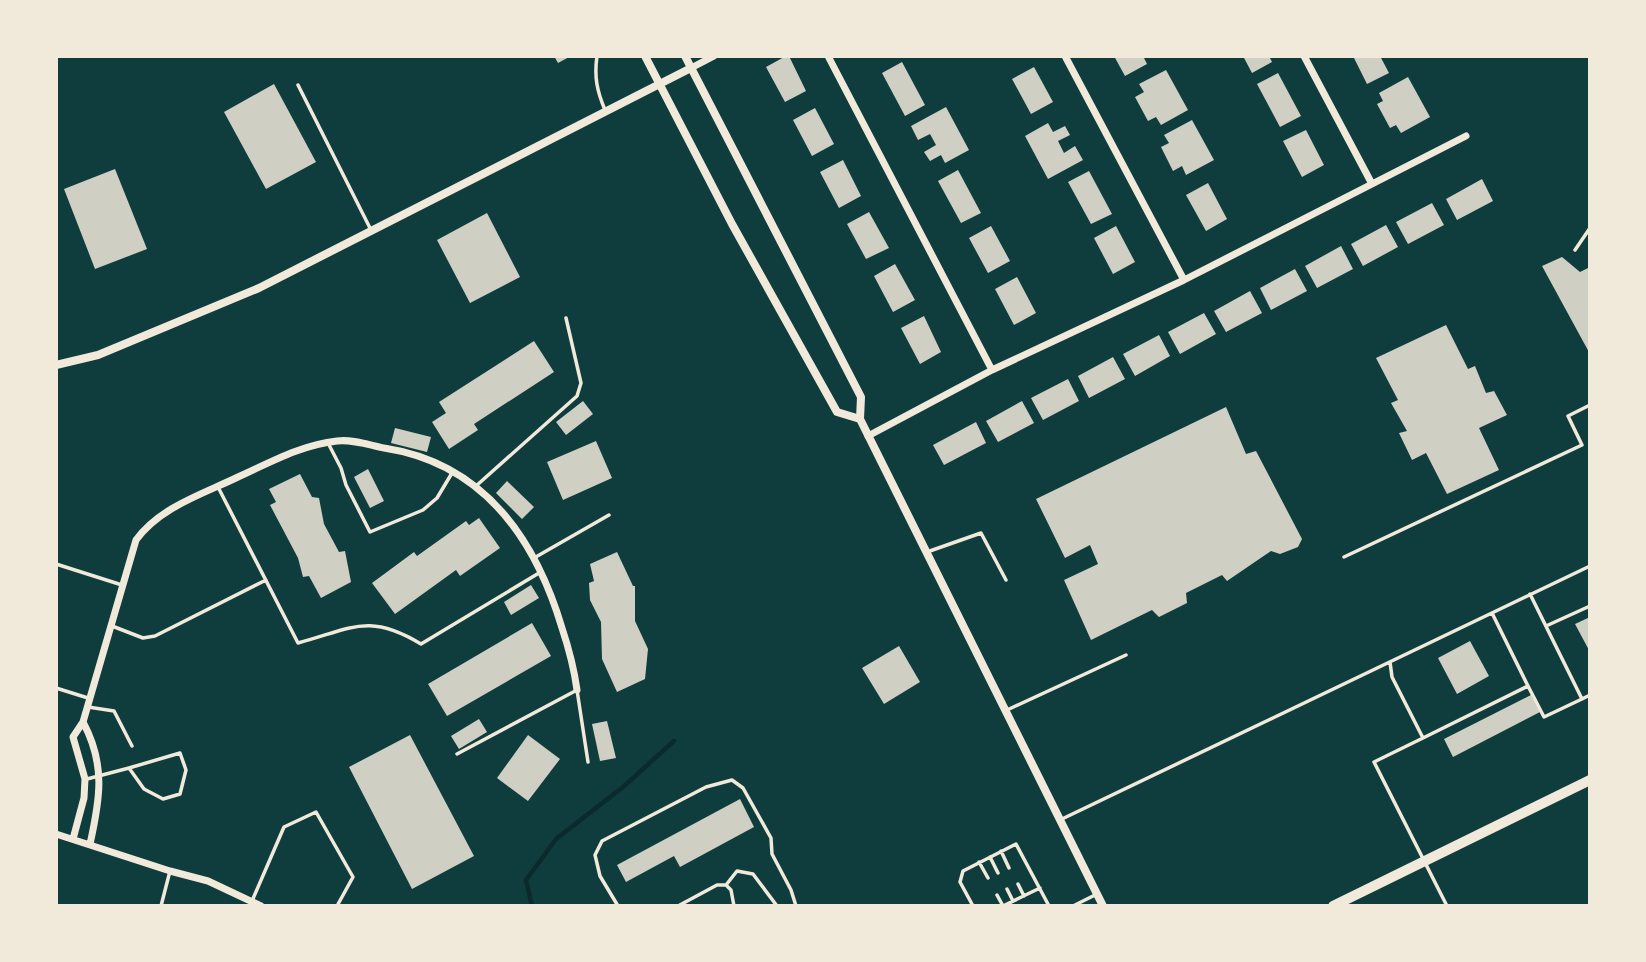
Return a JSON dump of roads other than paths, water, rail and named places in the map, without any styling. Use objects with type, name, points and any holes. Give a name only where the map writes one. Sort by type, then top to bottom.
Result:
[{"type":"main road","points":[[1333,906],[1590,780]]},
{"type":"street","points":[[645,56],[732,224],[837,411],[860,419]]},
{"type":"street","points":[[685,56],[862,397],[860,419],[868,436],[1103,906]]},
{"type":"street","points":[[56,366],[98,355],[259,288],[714,56]]},
{"type":"street","points":[[828,56],[992,370]]},
{"type":"street","points":[[1065,56],[1184,280]]},
{"type":"street","points":[[1304,56],[1372,184]]},
{"type":"street","points":[[868,436],[992,370],[1184,280],[1466,136]]},
{"type":"street","points":[[73,839],[84,798],[85,779],[73,737],[83,722],[136,540],[146,526],[168,511],[301,447],[340,440],[411,452],[476,486],[492,499],[524,538],[541,572],[564,634],[577,690]]},
{"type":"street","points":[[83,722],[90,736],[101,776],[100,803],[90,844]]},
{"type":"street","points":[[56,834],[208,881],[261,906]]},
{"type":"lane","points":[[597,56],[596,89],[605,110]]},
{"type":"lane","points":[[298,85],[371,230]]},
{"type":"lane","points":[[1575,250],[1590,228]]},
{"type":"lane","points":[[476,486],[577,396],[581,383],[566,318]]},
{"type":"lane","points":[[1344,557],[1582,445],[1568,416],[1590,405]]},
{"type":"lane","points":[[328,443],[341,468],[345,485],[370,532],[423,510],[437,498],[452,473]]},
{"type":"lane","points":[[218,487],[298,643],[362,624],[383,626],[421,644],[541,572]]},
{"type":"lane","points":[[534,558],[609,515]]},
{"type":"lane","points":[[925,553],[981,533],[1006,580]]},
{"type":"lane","points":[[56,564],[122,584]]},
{"type":"lane","points":[[1059,820],[1590,566]]},
{"type":"lane","points":[[110,625],[143,638],[155,636],[266,580]]},
{"type":"lane","points":[[1530,594],[1582,699]]},
{"type":"lane","points":[[1546,626],[1590,606]]},
{"type":"lane","points":[[1492,612],[1544,717],[1590,695]]},
{"type":"lane","points":[[1005,711],[1126,655]]},
{"type":"lane","points":[[1390,662],[1392,677],[1423,738]]},
{"type":"lane","points":[[1447,906],[1374,762],[1528,686]]},
{"type":"lane","points":[[56,694],[57,688],[114,711],[132,746]]},
{"type":"lane","points":[[457,754],[577,690],[587,762]]},
{"type":"lane","points":[[85,779],[180,753],[186,770],[180,794],[163,799],[144,789],[129,768]]},
{"type":"lane","points":[[618,906],[600,876],[595,855],[602,841],[706,787],[732,780],[743,789],[771,838],[772,854],[796,906]]},
{"type":"lane","points":[[252,901],[284,827],[316,812],[353,877],[337,906]]},
{"type":"lane","points":[[973,906],[960,882],[963,871],[1016,844],[1049,906]]},
{"type":"lane","points":[[1001,851],[1009,868]]},
{"type":"lane","points":[[990,857],[998,873]]},
{"type":"lane","points":[[979,862],[988,878]]},
{"type":"lane","points":[[161,906],[170,871]]},
{"type":"lane","points":[[726,885],[737,872],[753,874],[777,906]]},
{"type":"lane","points":[[1018,884],[1024,896]]},
{"type":"lane","points":[[678,906],[717,885],[726,885],[731,890],[734,906]]},
{"type":"lane","points":[[997,895],[1003,906],[1040,888]]},
{"type":"lane","points":[[1007,889],[1013,901]]},
{"type":"lane","points":[[1073,906],[1097,894]]},
{"type":"waterway","points":[[532,906],[526,880],[556,839],[623,787],[674,741]]}]
